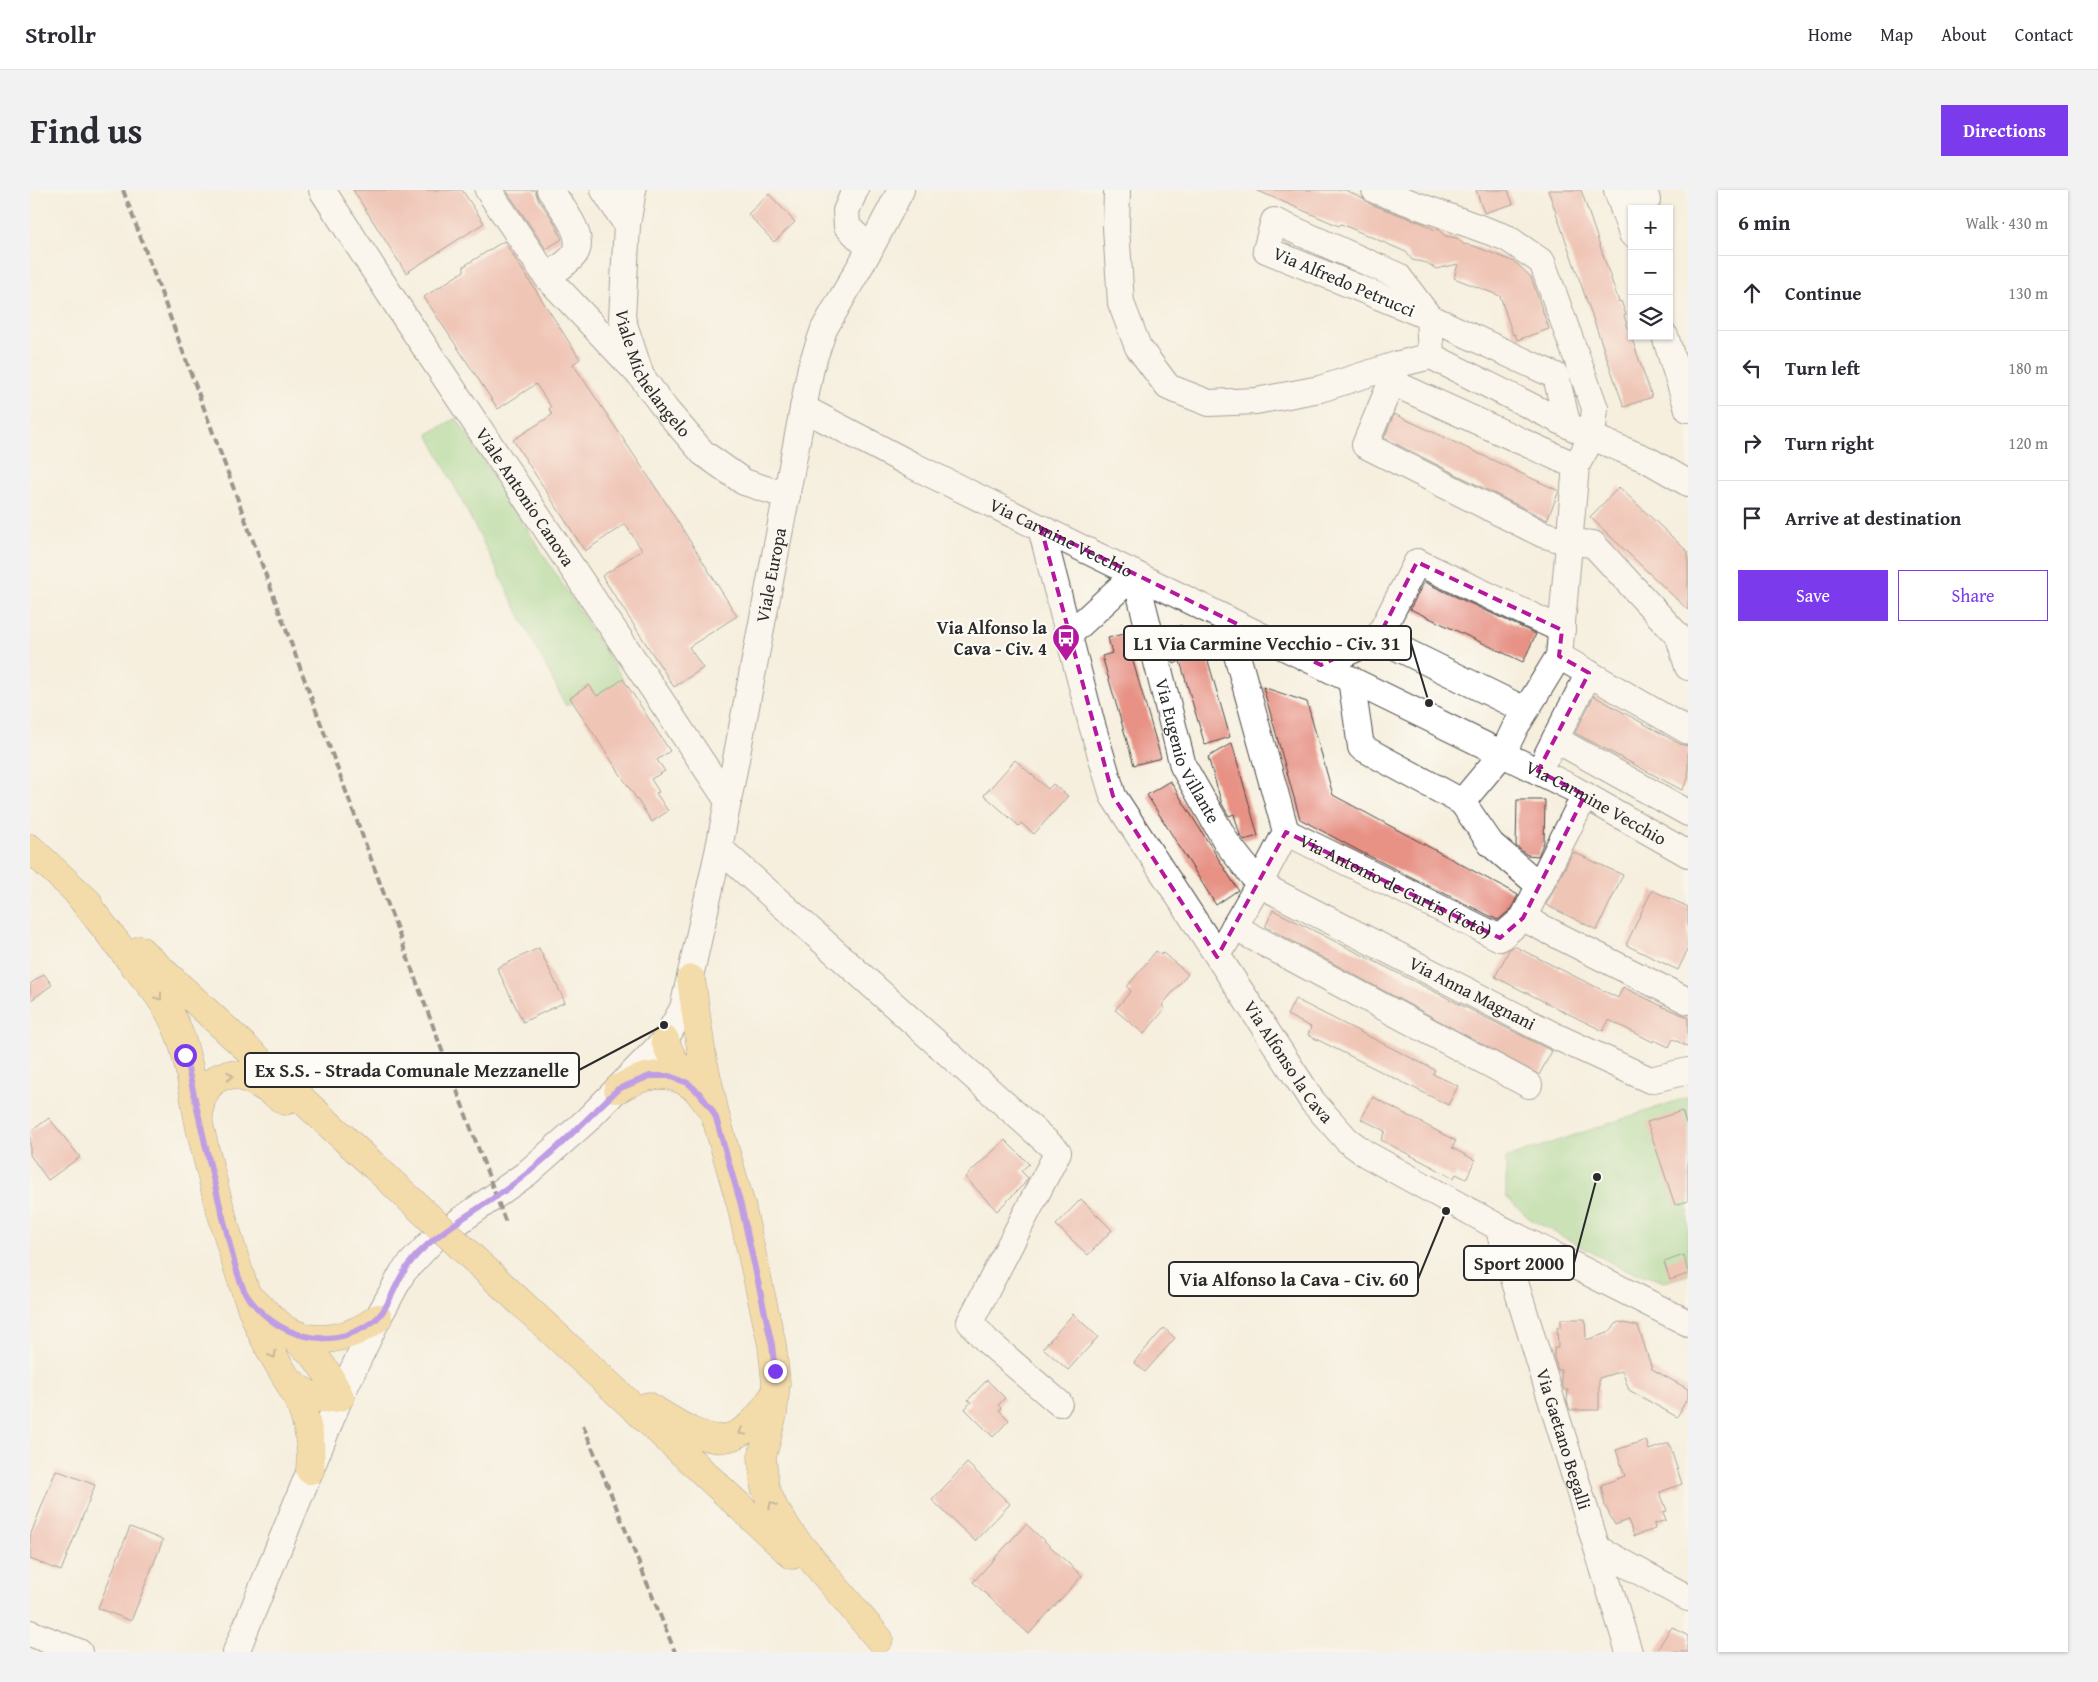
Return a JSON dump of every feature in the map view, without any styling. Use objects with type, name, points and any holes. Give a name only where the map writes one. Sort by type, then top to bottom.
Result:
[{"type":"main road","points":[[30,848],[597,1373],[886,1645]]},
{"type":"main road","points":[[74,890],[152,986],[171,1015],[183,1045],[200,1125],[228,1239],[247,1295],[268,1347],[298,1398],[306,1422],[310,1449],[310,1470]]},
{"type":"main road","points":[[691,979],[697,1028],[699,1079],[716,1118],[741,1205],[771,1338],[775,1371],[774,1396],[771,1423],[762,1457],[763,1482],[775,1510],[793,1537],[886,1645]]},
{"type":"main road","points":[[665,1040],[674,1062],[699,1079]]},
{"type":"main road","points":[[200,1125],[200,1106],[205,1091],[212,1082],[222,1076],[238,1075],[258,1084],[346,1141]]},
{"type":"main road","points":[[618,1089],[635,1080],[658,1075],[699,1079]]},
{"type":"main road","points":[[247,1295],[265,1314],[307,1348],[322,1365],[340,1398],[327,1399],[313,1396],[301,1390],[289,1380]]},
{"type":"main road","points":[[285,1329],[300,1336],[324,1340],[341,1337],[357,1331],[378,1318]]},
{"type":"main road","points":[[597,1373],[684,1427],[714,1438],[732,1437],[745,1432],[758,1420],[774,1396]]},
{"type":"street","name":"Viale Antonio Canova","points":[[322,190],[728,802]]},
{"type":"street","points":[[488,190],[547,277],[641,376]]},
{"type":"street","points":[[547,277],[575,254],[579,243],[576,230],[550,190]]},
{"type":"street","points":[[604,190],[627,225]]},
{"type":"street","name":"Viale Michelangelo","points":[[633,190],[627,225],[622,318],[641,376],[666,410],[702,453],[744,482],[787,496]]},
{"type":"street","points":[[854,190],[846,211],[847,226],[870,249]]},
{"type":"street","name":"Viale Europa","points":[[236,1652],[340,1398],[378,1318],[403,1272],[423,1249],[447,1229],[526,1174],[618,1089],[665,1040],[683,1008],[719,848],[811,367],[824,329],[901,190]]},
{"type":"street","points":[[1117,190],[1116,228],[1122,302],[1138,347],[1168,386],[1209,403],[1256,401],[1395,373],[1431,356],[1592,437],[1648,460],[1688,483]]},
{"type":"street","points":[[1375,190],[1507,238],[1542,262],[1595,408],[1592,437],[1576,466],[1561,643],[1503,753],[1462,802]]},
{"type":"street","name":"Via Alfredo Petrucci","points":[[1431,356],[1429,317],[1398,276],[1274,221],[1266,250],[1429,317],[1556,376],[1567,423]]},
{"type":"street","points":[[1674,345],[1688,409]]},
{"type":"street","points":[[1395,373],[1576,466]]},
{"type":"street","points":[[1395,373],[1365,445],[1542,534],[1570,542],[1592,544],[1679,637],[1688,666]]},
{"type":"street","name":"Via Carmine Vecchio","points":[[803,408],[912,465],[1503,753],[1585,795],[1688,854]]},
{"type":"street","name":"Via Alfonso la Cava","points":[[1041,528],[1113,796],[1313,1102],[1347,1140],[1366,1154],[1498,1226],[1688,1323]]},
{"type":"street","points":[[1321,665],[1378,638],[1417,562],[1561,643],[1589,673],[1688,731]]},
{"type":"street","points":[[1069,635],[1136,574]]},
{"type":"street","name":"Via Eugenio Villante","points":[[1136,574],[1183,766],[1227,842],[1259,884]]},
{"type":"street","points":[[1217,957],[1286,832],[1227,619]]},
{"type":"street","points":[[1378,638],[1525,710]]},
{"type":"street","points":[[1538,771],[1589,673]]},
{"type":"street","points":[[1351,679],[1361,747],[1462,802],[1491,844],[1540,886]]},
{"type":"street","name":"Via Carmine Vecchio","points":[[1555,739],[1688,813]]},
{"type":"street","points":[[1585,795],[1524,918],[1688,1001]]},
{"type":"street","name":"Via Antonio de Curtis (Totò)","points":[[1286,832],[1500,938],[1524,918]]},
{"type":"street","points":[[719,848],[1058,1152],[970,1322],[987,1341],[1059,1403]]},
{"type":"street","name":"Via Anna Magnani","points":[[1259,884],[1546,1031],[1650,1080],[1688,1071]]},
{"type":"street","points":[[1234,927],[1529,1085]]},
{"type":"street","name":"Via Gaetano Begalli","points":[[1498,1226],[1629,1652]]},
{"type":"street","points":[[1598,1549],[1688,1598]]},
{"type":"street","points":[[30,1632],[79,1652]]},
{"type":"highlighted area","points":[[1041,528],[1321,665],[1378,638],[1417,562],[1562,630],[1559,656],[1589,673],[1538,771],[1585,795],[1523,918],[1500,938],[1286,832],[1217,957],[1113,796]]},
{"type":"green space","points":[[456,418],[623,679],[597,696],[589,685],[570,698],[573,702],[566,706],[428,434]]},
{"type":"green space","points":[[1688,1097],[1688,1275],[1665,1282],[1621,1268],[1530,1219],[1506,1197],[1506,1158]]},
{"type":"building","points":[[353,190],[462,190],[484,223],[406,273]]},
{"type":"building","points":[[506,190],[535,190],[538,199],[553,220],[562,239],[546,249]]},
{"type":"building","points":[[1256,190],[1345,190],[1363,198],[1370,204],[1422,223],[1435,230],[1438,229],[1445,236],[1457,238],[1463,244],[1474,246],[1515,262],[1531,277],[1549,329],[1517,340],[1515,334],[1513,335],[1500,296],[1454,278],[1458,264],[1436,269],[1427,263],[1412,260],[1406,252],[1341,224],[1339,226]]},
{"type":"building","points":[[1476,190],[1508,190],[1513,204],[1484,213]]},
{"type":"building","points":[[1548,190],[1581,190],[1619,302],[1621,301],[1626,315],[1624,316],[1628,328],[1628,340],[1632,340],[1652,397],[1624,407]]},
{"type":"building","points":[[769,194],[795,222],[774,242],[748,214]]},
{"type":"building","points":[[504,241],[580,359],[573,364],[666,503],[737,616],[689,647],[703,668],[674,687],[602,576],[642,550],[625,524],[585,551],[513,440],[552,415],[549,409],[551,407],[536,384],[498,409],[424,297],[464,271],[464,266]]},
{"type":"building","points":[[1394,414],[1559,491],[1547,520],[1384,438]]},
{"type":"building","points":[[1619,487],[1688,552],[1688,610],[1590,517]]},
{"type":"building","points":[[1424,582],[1536,634],[1523,662],[1410,609]]},
{"type":"building","points":[[1180,625],[1192,631],[1199,656],[1206,654],[1230,737],[1205,745],[1180,661],[1174,664],[1168,646]]},
{"type":"building","points":[[1134,631],[1138,648],[1130,651],[1161,758],[1134,765],[1102,656],[1112,653],[1108,638]]},
{"type":"building","points":[[623,679],[670,751],[657,760],[665,771],[651,779],[659,792],[656,793],[668,811],[652,822],[570,698],[589,685],[597,696]]},
{"type":"building","points":[[1263,687],[1307,702],[1333,795],[1518,895],[1511,909],[1498,920],[1363,853],[1300,819]]},
{"type":"building","points":[[1594,696],[1680,744],[1688,746],[1688,779],[1682,790],[1575,733]]},
{"type":"building","points":[[1232,743],[1258,836],[1244,840],[1240,835],[1234,814],[1229,816],[1222,804],[1208,757]]},
{"type":"building","points":[[1015,760],[1048,789],[1053,784],[1068,796],[1034,834],[1021,823],[1019,826],[984,795]]},
{"type":"building","points":[[1170,781],[1238,890],[1216,905],[1147,795]]},
{"type":"building","points":[[1517,800],[1545,800],[1544,842],[1538,856],[1527,855],[1516,846]]},
{"type":"building","points":[[1573,852],[1623,875],[1597,930],[1546,905]]},
{"type":"building","points":[[1652,890],[1688,907],[1688,949],[1678,970],[1626,945]]},
{"type":"building","points":[[1273,910],[1552,1051],[1539,1075],[1266,927]]},
{"type":"building","points":[[1514,946],[1618,998],[1623,987],[1688,1017],[1688,1047],[1673,1039],[1669,1047],[1654,1040],[1653,1042],[1609,1020],[1603,1031],[1495,977],[1509,950]]},
{"type":"building","points":[[539,948],[565,1002],[523,1022],[497,968]]},
{"type":"building","points":[[1156,951],[1161,955],[1163,953],[1188,974],[1162,1005],[1165,1009],[1144,1034],[1115,1010],[1131,991],[1127,987]]},
{"type":"building","points":[[44,974],[52,985],[30,1001],[30,984]]},
{"type":"building","points":[[1295,999],[1435,1070],[1433,1074],[1458,1086],[1448,1105],[1308,1035],[1311,1027],[1287,1015]]},
{"type":"building","points":[[1373,1097],[1456,1141],[1452,1148],[1475,1160],[1466,1179],[1456,1174],[1454,1178],[1381,1140],[1385,1131],[1361,1119]]},
{"type":"building","points":[[1682,1111],[1688,1129],[1688,1201],[1675,1205],[1647,1122]]},
{"type":"building","points":[[49,1118],[80,1157],[48,1180],[30,1155],[30,1132]]},
{"type":"building","points":[[1005,1140],[1029,1164],[1021,1171],[1028,1178],[997,1211],[965,1177]]},
{"type":"building","points":[[1081,1199],[1112,1230],[1088,1255],[1056,1225]]},
{"type":"building","points":[[1684,1255],[1688,1274],[1670,1280],[1664,1262]]},
{"type":"building","points":[[1073,1314],[1098,1337],[1068,1370],[1043,1348]]},
{"type":"building","points":[[1561,1319],[1585,1319],[1586,1340],[1608,1333],[1618,1322],[1638,1326],[1652,1369],[1688,1389],[1688,1397],[1677,1417],[1629,1390],[1622,1371],[1599,1378],[1599,1410],[1570,1410],[1567,1401],[1568,1390],[1564,1390],[1561,1370],[1558,1370],[1554,1357],[1554,1348],[1558,1348],[1557,1327],[1561,1327]]},
{"type":"building","points":[[1164,1328],[1175,1338],[1145,1372],[1134,1362]]},
{"type":"building","points":[[987,1380],[1005,1398],[998,1405],[1001,1408],[999,1410],[1009,1420],[993,1437],[965,1409],[971,1402],[968,1400]]},
{"type":"building","points":[[1646,1440],[1649,1450],[1669,1443],[1682,1484],[1660,1492],[1667,1511],[1663,1512],[1666,1520],[1654,1524],[1655,1529],[1634,1536],[1628,1520],[1615,1525],[1605,1506],[1601,1485],[1625,1476],[1616,1450]]},
{"type":"building","points":[[967,1463],[1010,1504],[975,1541],[932,1500]]},
{"type":"building","points":[[56,1470],[95,1485],[61,1571],[30,1559],[30,1536]]},
{"type":"building","points":[[1026,1524],[1082,1576],[1029,1634],[973,1582]]},
{"type":"building","points":[[130,1527],[163,1540],[131,1621],[98,1608]]},
{"type":"building","points":[[1672,1627],[1688,1636],[1688,1652],[1655,1652]]},
{"type":"railway","points":[[123,190],[506,1223]]},
{"type":"railway","points":[[583,1425],[675,1652]]},
{"type":"place","name":"Via Alfonso la Cava - Civ. 4","points":[[1066,662]]},
{"type":"place","name":"L1 Via Carmine Vecchio - Civ. 31","points":[[1429,703]]},
{"type":"place","name":"Ex S.S. - Strada Comunale Mezzanelle","points":[[664,1025]]},
{"type":"place","name":"Sport 2000","points":[[1597,1177]]},
{"type":"place","name":"Via Alfonso la Cava - Civ. 60","points":[[1446,1211]]},
{"type":"route","points":[[185,1055],[207,1157],[228,1239],[247,1295],[265,1314],[285,1329],[300,1336],[324,1340],[350,1334],[378,1318],[403,1272],[423,1249],[447,1229],[526,1174],[618,1089],[635,1080],[655,1075],[665,1075],[684,1080],[708,1103],[716,1118],[746,1226],[772,1345],[775,1371]]}]
